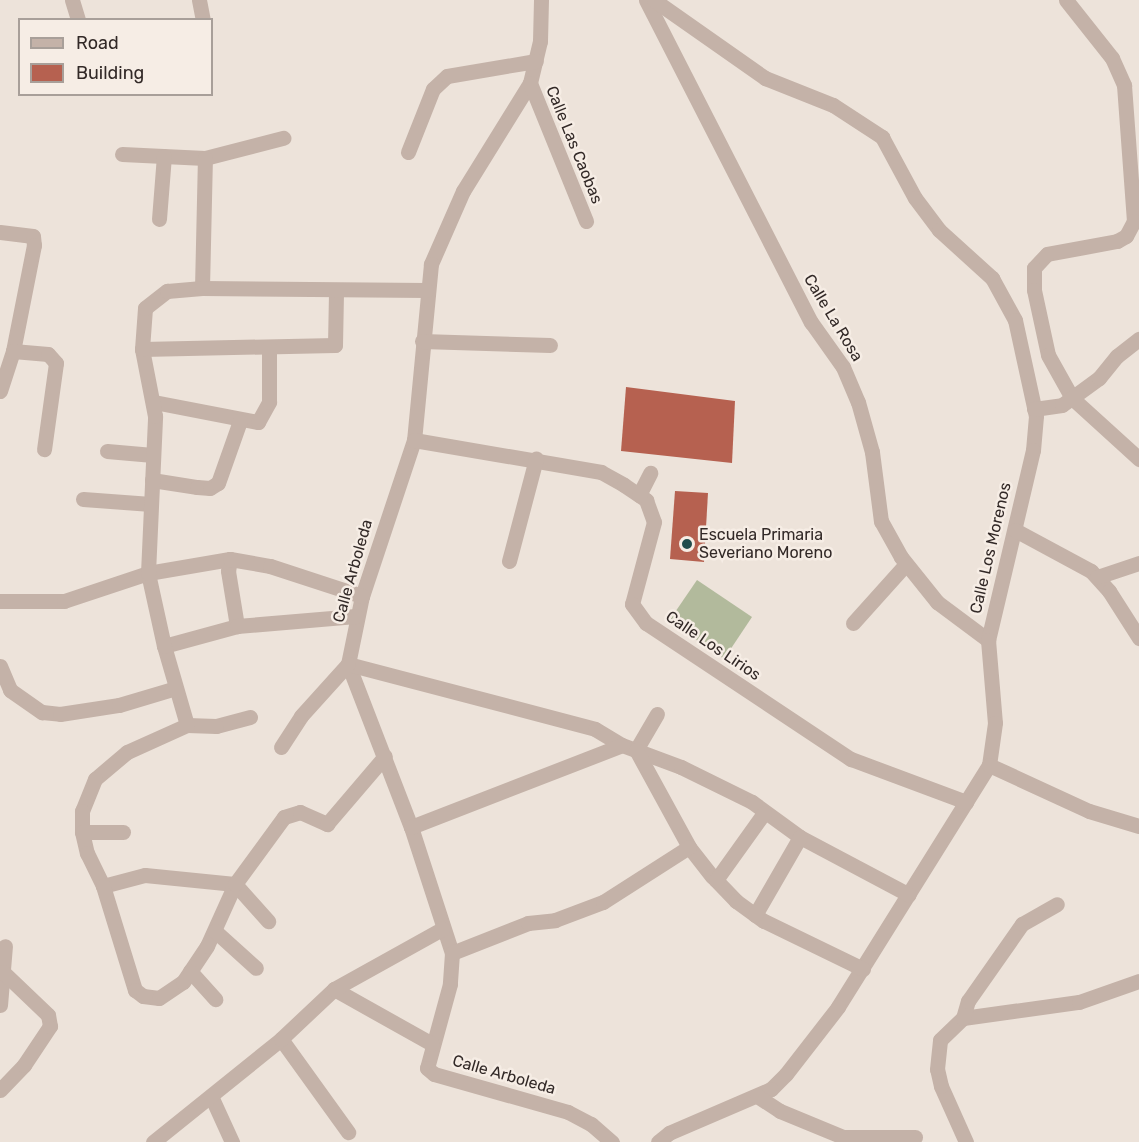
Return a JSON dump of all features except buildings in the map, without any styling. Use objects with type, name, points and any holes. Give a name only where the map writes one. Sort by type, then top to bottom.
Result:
[{"type":"street","points":[[72,0],[77,18]]},
{"type":"street","points":[[199,0],[203,18]]},
{"type":"street","name":"Calle Arboleda","points":[[541,0],[536,61],[530,83],[463,191],[441,236],[426,290],[414,440],[356,616],[348,664],[411,827],[442,929],[452,953],[450,984],[427,1068],[434,1074],[567,1112],[591,1124],[612,1142]]},
{"type":"street","name":"Calle La Rosa","points":[[646,0],[811,322],[843,367],[858,402],[872,452],[881,520],[906,564],[937,602],[988,640]]},
{"type":"street","name":"Calle Los Morenos","points":[[654,0],[765,78],[833,105],[882,137],[915,198],[939,230],[992,278],[1015,320],[1034,409],[1033,450],[988,640],[995,723],[988,765],[863,969],[838,1007],[786,1074],[757,1096],[669,1133],[658,1142]]},
{"type":"street","points":[[1066,0],[1112,58],[1124,85],[1134,221],[1126,236],[1117,241],[1047,254],[1034,268],[1034,290],[1048,355],[1072,398],[1139,459]]},
{"type":"street","points":[[408,152],[433,89],[447,76],[536,61]]},
{"type":"street","name":"Calle Las Caobas","points":[[530,83],[586,221]]},
{"type":"street","points":[[122,154],[205,158],[283,138]]},
{"type":"street","points":[[159,219],[164,156]]},
{"type":"street","points":[[202,288],[205,158]]},
{"type":"street","points":[[0,232],[33,236],[34,245],[13,351],[0,391]]},
{"type":"street","points":[[187,725],[164,646],[148,573],[154,402],[142,349],[145,308],[167,291],[202,288],[336,291],[426,290]]},
{"type":"street","points":[[142,349],[335,345],[336,291]]},
{"type":"street","points":[[1034,409],[1052,409],[1072,398],[1099,378],[1117,356],[1139,339]]},
{"type":"street","points":[[422,341],[550,345]]},
{"type":"street","points":[[154,402],[240,422],[258,422],[265,415],[269,402],[269,347]]},
{"type":"street","points":[[13,351],[54,357],[44,449]]},
{"type":"street","points":[[152,480],[204,488],[218,483],[240,422]]},
{"type":"street","name":"Calle Los Lirios","points":[[414,440],[537,459],[601,472],[639,495],[651,509],[654,522],[632,604],[646,623],[851,759],[966,802]]},
{"type":"street","points":[[107,451],[153,455]]},
{"type":"street","points":[[508,561],[537,459]]},
{"type":"street","points":[[639,495],[650,473]]},
{"type":"street","points":[[83,498],[151,504]]},
{"type":"street","points":[[1015,530],[1097,577],[1139,638]]},
{"type":"street","points":[[230,559],[228,572],[237,626]]},
{"type":"street","points":[[0,601],[64,601],[148,573],[230,559],[270,566],[362,596]]},
{"type":"street","points":[[1097,577],[1139,563]]},
{"type":"street","points":[[853,623],[906,564]]},
{"type":"street","points":[[164,646],[237,626],[356,616]]},
{"type":"street","points":[[281,747],[301,717],[348,664],[595,729],[622,745],[752,802],[764,813],[800,837],[909,896]]},
{"type":"street","points":[[0,666],[10,690],[42,712],[60,714],[119,705],[176,688]]},
{"type":"street","points":[[636,750],[657,714]]},
{"type":"street","points":[[250,717],[216,726],[187,725],[127,752],[95,778],[82,811],[82,832],[87,853],[103,886],[135,990],[143,996],[159,998],[183,982],[215,931],[235,884],[284,817],[300,812],[327,824],[385,756]]},
{"type":"street","points":[[411,827],[622,745]]},
{"type":"street","points":[[636,750],[689,847],[716,880],[755,915],[863,969]]},
{"type":"street","points":[[988,765],[1089,811],[1139,826]]},
{"type":"street","points":[[716,880],[764,813]]},
{"type":"street","points":[[82,832],[123,832]]},
{"type":"street","points":[[755,915],[800,837]]},
{"type":"street","points":[[452,953],[528,924],[555,920],[603,902],[689,847]]},
{"type":"street","points":[[103,886],[145,875],[235,884],[268,921]]},
{"type":"street","points":[[966,1142],[937,1069],[940,1040],[963,1018],[968,1001],[1022,924],[1057,904]]},
{"type":"street","points":[[153,1142],[281,1039],[334,989],[442,929]]},
{"type":"street","points":[[215,931],[256,968]]},
{"type":"street","points":[[0,1005],[5,946]]},
{"type":"street","points":[[190,971],[215,999]]},
{"type":"street","points":[[2,1085],[50,1026],[48,1015],[3,972]]},
{"type":"street","points":[[963,1018],[1079,1002],[1139,981]]},
{"type":"street","points":[[334,989],[432,1044]]},
{"type":"street","points":[[281,1039],[348,1132]]},
{"type":"street","points":[[212,1096],[232,1142]]},
{"type":"street","points":[[757,1096],[780,1112],[843,1137],[915,1137]]},
{"type":"green space","points":[[697,580],[752,617],[724,659],[669,621]]},
{"type":"place","name":"Escuela Primaria Severiano Moreno","points":[[687,544]]}]
